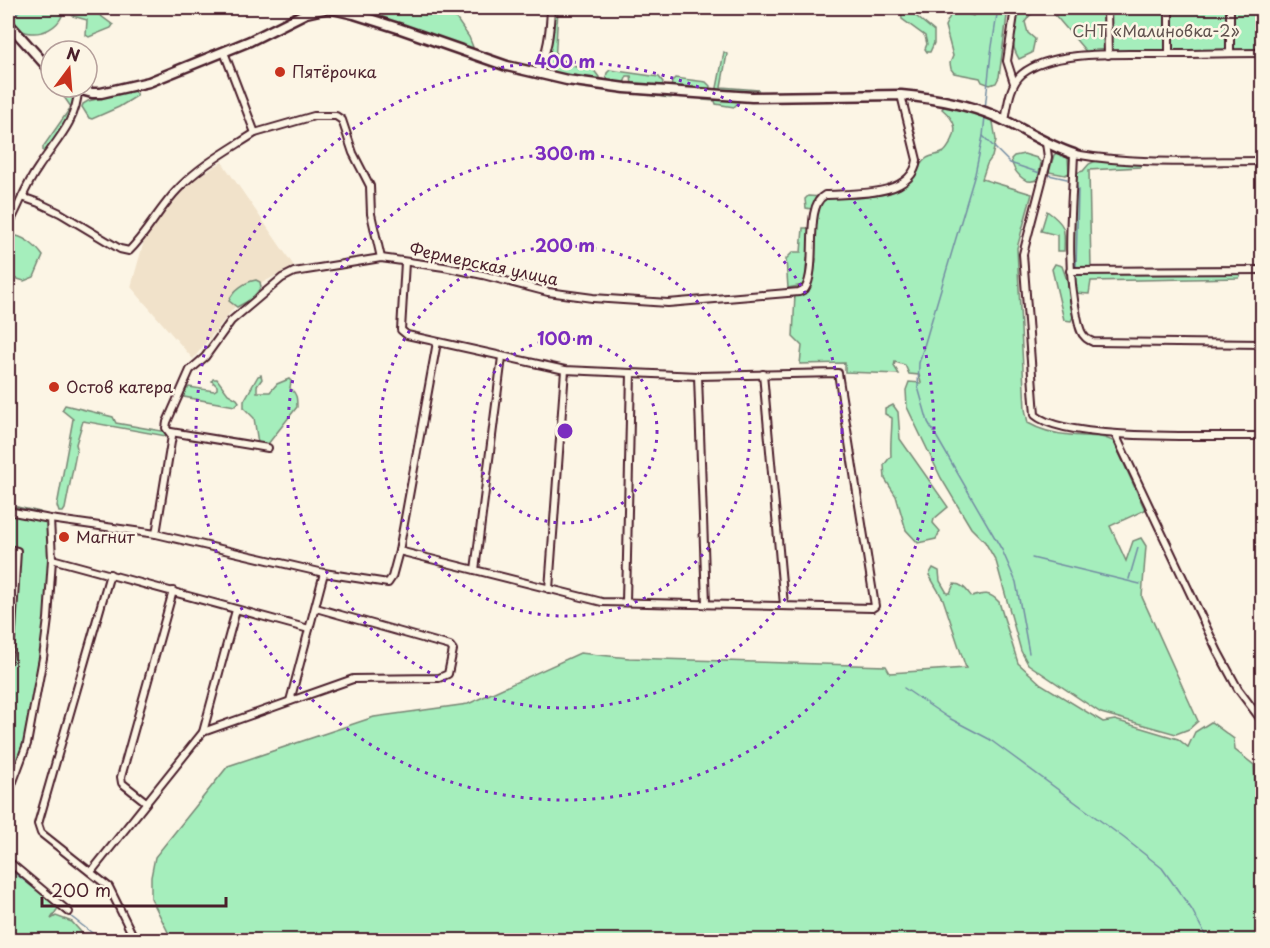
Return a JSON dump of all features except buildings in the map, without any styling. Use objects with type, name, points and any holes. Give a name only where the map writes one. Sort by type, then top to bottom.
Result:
[{"type":"street","points":[[99,93],[139,85],[167,76],[224,52],[307,10],[328,8],[354,14],[475,56],[537,74],[625,88],[716,95],[922,97],[992,115],[1046,143],[1074,154],[1192,162],[1263,160]]},
{"type":"street","points":[[537,74],[546,55],[550,37],[551,8]]},
{"type":"street","points":[[1014,83],[1007,61],[1015,8]]},
{"type":"street","points":[[1107,8],[1108,55]]},
{"type":"street","points":[[1169,8],[1169,54]]},
{"type":"street","points":[[1230,8],[1230,53]]},
{"type":"street","points":[[9,25],[39,57]]},
{"type":"street","points":[[224,52],[255,133]]},
{"type":"street","points":[[1005,121],[1014,83],[1023,73],[1041,64],[1069,57],[1263,52]]},
{"type":"street","name":"Фермерская улица","points":[[156,534],[171,432],[166,428],[167,422],[190,370],[205,357],[231,321],[282,278],[294,272],[381,258],[483,275],[548,292],[603,299],[668,303],[799,292],[805,289],[810,278],[815,209],[821,196],[886,190],[904,181],[916,166],[917,160],[901,95]]},
{"type":"street","points":[[8,226],[38,166],[63,133],[76,107],[75,99]]},
{"type":"street","points":[[22,197],[39,202],[120,249],[129,251],[139,242],[177,190],[211,161],[255,133],[314,116],[336,116],[342,120],[353,153],[370,186],[371,214],[381,258]]},
{"type":"street","points":[[1046,143],[1048,149],[1046,166],[1023,254],[1033,411],[1038,418],[1087,432],[1263,436]]},
{"type":"street","points":[[1074,154],[1070,200],[1070,271],[1080,331],[1085,338],[1093,342],[1263,344]]},
{"type":"street","points":[[399,551],[595,601],[873,608],[876,602],[838,374],[835,372],[698,376],[566,370],[407,335],[401,330],[405,262]]},
{"type":"street","points":[[1070,271],[1263,270]]},
{"type":"street","points":[[8,511],[156,534],[324,573],[388,583],[392,577],[399,551],[437,342]]},
{"type":"street","points":[[475,570],[502,357]]},
{"type":"street","points":[[549,589],[566,370]]},
{"type":"street","points":[[626,602],[631,373]]},
{"type":"street","points":[[763,374],[784,605]]},
{"type":"street","points":[[698,376],[706,603]]},
{"type":"street","points":[[171,432],[268,448]]},
{"type":"street","points":[[1115,434],[1218,652],[1238,689],[1263,721]]},
{"type":"street","points":[[8,795],[27,744],[48,619],[52,559],[50,519]]},
{"type":"street","points":[[8,549],[17,551],[8,661]]},
{"type":"street","points":[[52,559],[309,629]]},
{"type":"street","points":[[290,701],[324,573]]},
{"type":"street","points":[[110,574],[38,824],[41,833],[109,887],[135,940]]},
{"type":"street","points":[[146,802],[122,783],[121,777],[173,591]]},
{"type":"street","points":[[203,732],[352,679],[439,678],[448,674],[453,650],[450,646],[316,608]]},
{"type":"street","points":[[91,872],[203,732],[236,610]]},
{"type":"street","points":[[8,861],[69,912]]},
{"type":"shaded area","points":[[222,162],[294,266],[262,283],[237,304],[193,359],[131,287],[144,241],[163,209],[191,181]]},
{"type":"green space","points":[[8,8],[59,8],[55,10],[62,16],[57,24],[49,29],[31,33],[15,26],[10,19]]},
{"type":"green space","points":[[71,8],[94,11],[113,25],[89,37],[86,35],[87,20],[73,16],[69,11]]},
{"type":"green space","points":[[358,8],[449,8],[469,37],[473,47],[468,49],[364,13]]},
{"type":"green space","points":[[553,8],[558,8],[555,64],[593,69],[599,77],[599,82],[544,73],[542,70],[552,37]]},
{"type":"green space","points":[[902,8],[912,8],[911,12],[934,31],[934,43],[930,52],[925,49],[927,44],[925,36],[902,19]]},
{"type":"green space","points":[[981,8],[1008,8],[999,77],[996,83],[990,85],[982,82],[980,78],[954,73],[950,63],[953,56],[945,26],[951,14],[957,10],[973,16]]},
{"type":"green space","points":[[1021,8],[1042,9],[1030,15],[1025,22],[1028,33],[1035,39],[1032,53],[1019,59],[1014,47],[1013,34],[1015,20]]},
{"type":"green space","name":"СНТ «Малиновка-2»","points":[[1049,8],[1262,8],[1262,53],[1089,55]]},
{"type":"green space","points":[[724,52],[727,54],[721,87],[759,90],[748,90],[734,107],[703,100],[703,92],[678,87],[671,98],[628,93],[632,85],[631,76],[627,76],[620,92],[600,89],[611,83],[606,77],[610,70],[659,77],[663,82],[662,88],[671,89],[675,78],[706,82],[710,86],[709,94],[716,93]]},
{"type":"green space","points":[[132,91],[135,91],[137,96],[119,107],[92,119],[89,118],[82,107],[83,104]]},
{"type":"green space","points":[[65,99],[74,99],[73,108],[66,126],[52,147],[54,153],[49,156],[43,151],[43,147],[71,107]]},
{"type":"green space","points":[[945,105],[976,113],[993,122],[996,140],[992,157],[982,179],[1032,194],[1017,248],[1025,409],[1028,423],[1054,433],[1098,437],[1114,442],[1145,510],[1110,526],[1126,561],[1133,541],[1141,538],[1146,546],[1142,597],[1198,721],[1189,729],[1176,734],[1101,713],[1028,664],[1021,651],[996,561],[985,542],[971,528],[941,478],[907,407],[906,390],[909,382],[921,383],[919,375],[909,374],[905,365],[895,362],[894,366],[899,374],[845,372],[845,363],[800,364],[802,346],[793,337],[795,294],[807,291],[813,278],[816,259],[807,258],[803,285],[788,288],[786,259],[793,252],[801,252],[803,228],[815,228],[817,210],[806,208],[805,199],[808,196],[868,197],[900,189],[923,161],[944,152],[953,139],[954,125],[942,109]]},
{"type":"green space","points":[[1058,152],[1068,158],[1069,173],[1065,175],[1049,172],[1054,155]]},
{"type":"green space","points":[[1024,154],[1037,158],[1041,163],[1038,179],[1029,181],[1024,179],[1014,168],[1011,159]]},
{"type":"green space","points":[[1102,158],[1140,161],[1142,164],[1141,167],[1089,170],[1091,267],[1238,266],[1242,272],[1239,278],[1091,281],[1089,294],[1075,293],[1072,276],[1075,173],[1083,171],[1089,164]]},
{"type":"green space","points":[[1047,211],[1058,220],[1063,228],[1064,251],[1057,251],[1057,235],[1041,231]]},
{"type":"green space","points":[[10,235],[29,242],[43,256],[34,277],[24,281],[8,276],[8,237]]},
{"type":"green space","points":[[1055,264],[1062,266],[1067,280],[1073,317],[1071,321],[1064,320],[1052,269]]},
{"type":"green space","points":[[256,280],[260,282],[261,287],[252,299],[237,307],[229,301],[240,287]]},
{"type":"green space","points":[[261,375],[262,379],[257,386],[257,392],[270,392],[277,384],[289,379],[290,388],[297,401],[297,407],[268,444],[258,443],[254,418],[244,408],[244,401],[258,376]]},
{"type":"green space","points":[[217,379],[228,394],[237,399],[239,402],[235,406],[184,397],[184,392],[189,387],[214,391],[217,386],[212,381]]},
{"type":"green space","points":[[65,405],[113,417],[116,423],[169,434],[166,436],[83,421],[76,444],[65,509],[59,512],[57,506],[73,419],[62,410]]},
{"type":"green space","points":[[893,405],[898,412],[900,439],[948,507],[934,519],[933,523],[940,531],[936,539],[918,543],[906,530],[896,496],[885,479],[884,465],[891,456],[892,418],[885,414],[885,409]]},
{"type":"green space","points":[[8,505],[40,512],[42,516],[50,519],[51,558],[48,619],[32,718],[8,795]]},
{"type":"green space","points":[[933,568],[939,571],[940,581],[947,593],[950,593],[954,584],[957,584],[972,597],[987,594],[993,596],[999,602],[1018,663],[1041,684],[1103,722],[1115,720],[1178,739],[1188,747],[1195,732],[1211,722],[1234,739],[1235,750],[1254,765],[1255,783],[1262,793],[1262,940],[172,940],[151,898],[151,877],[155,857],[228,766],[374,717],[468,704],[580,653],[629,658],[886,666],[890,673],[966,668],[943,599],[929,575]]},
{"type":"green space","points":[[8,862],[60,905],[51,919],[56,916],[72,922],[88,940],[8,940]]},
{"type":"waterway","points":[[8,19],[24,8]]},
{"type":"waterway","points":[[985,109],[998,8]]},
{"type":"waterway","points":[[985,116],[983,136],[1010,163],[1040,173]]},
{"type":"waterway","points":[[983,136],[975,174],[919,363],[918,387],[928,422],[1002,550],[1016,582],[1029,653]]},
{"type":"waterway","points":[[1049,175],[1067,179]]},
{"type":"waterway","points":[[1076,184],[1078,190],[1076,267]]},
{"type":"waterway","points":[[1129,579],[1138,548]]},
{"type":"waterway","points":[[1032,558],[1140,584]]},
{"type":"waterway","points":[[904,688],[947,717],[989,739],[1162,868],[1192,910],[1208,940]]},
{"type":"waterway","points":[[8,868],[96,936],[98,940]]},
{"type":"place","name":"Пятёрочка","points":[[280,72]]},
{"type":"place","name":"Остов катера","points":[[54,387]]},
{"type":"place","name":"Магнит","points":[[64,537]]}]
